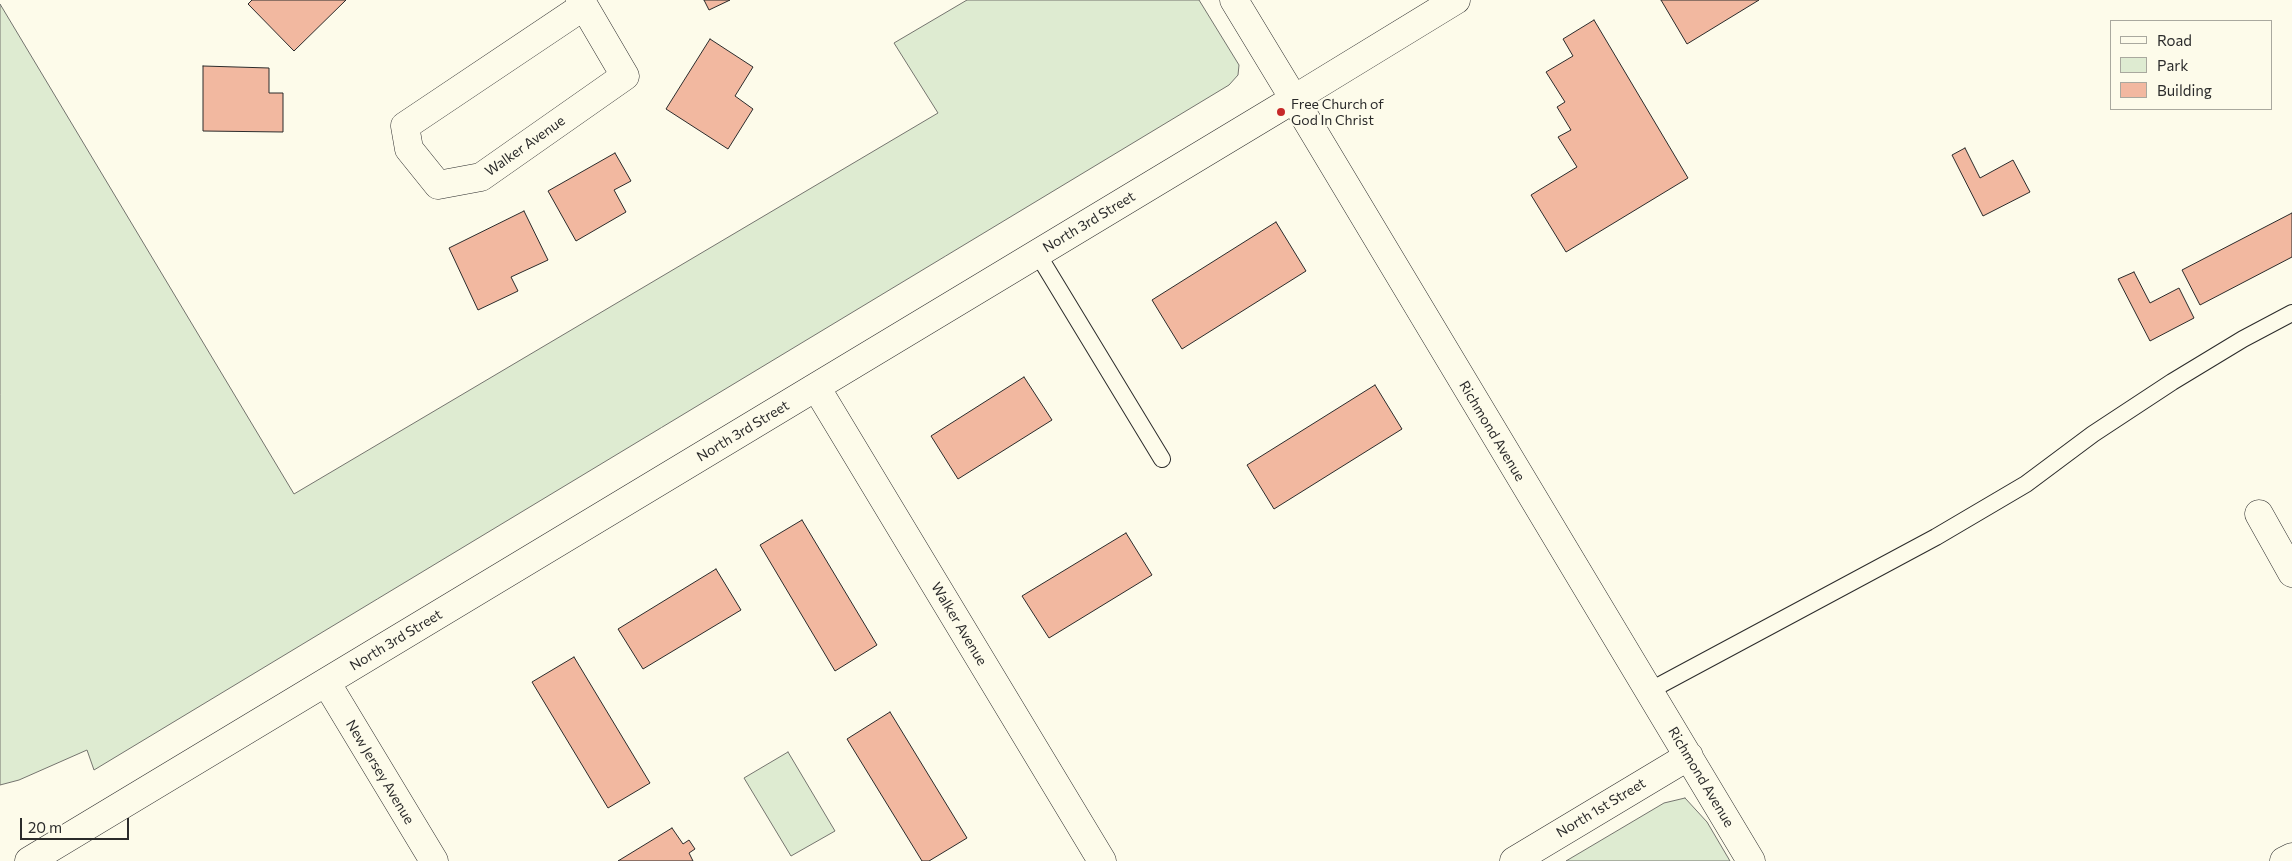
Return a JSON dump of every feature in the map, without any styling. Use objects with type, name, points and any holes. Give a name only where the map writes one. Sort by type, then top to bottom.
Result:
[{"type":"street","name":"Richmond Avenue","points":[[1234,0],[1751,861]]},
{"type":"street","name":"North 3rd Street","points":[[29,861],[1456,0]]},
{"type":"street","name":"Walker Avenue","points":[[582,3],[625,76],[481,177],[438,185],[408,150],[406,126],[582,3]]},
{"type":"street","name":"Walker Avenue","points":[[816,387],[1102,861]]},
{"type":"street","points":[[2259,514],[2292,573]]},
{"type":"street","name":"New Jersey Avenue","points":[[326,682],[434,861]]},
{"type":"street","name":"North 1st Street","points":[[1514,861],[1689,756]]},
{"type":"street","points":[[2284,861],[2292,857]]},
{"type":"lane","points":[[1037,253],[1162,459]]},
{"type":"lane","points":[[1649,691],[1936,537],[2026,484],[2093,434],[2172,382],[2242,339],[2292,313]]},
{"type":"green space","points":[[967,0],[1199,0],[1239,65],[1238,75],[1229,85],[94,770],[87,750],[19,780],[0,785],[0,4],[294,494],[938,113],[894,43]]},
{"type":"green space","points":[[788,752],[835,831],[791,856],[744,778]]},
{"type":"green space","points":[[1685,798],[1707,822],[1730,861],[1566,861],[1664,803]]},
{"type":"building","points":[[252,0],[346,0],[294,51],[248,4]]},
{"type":"building","points":[[704,0],[730,0],[709,10]]},
{"type":"building","points":[[1661,0],[1759,0],[1687,44]]},
{"type":"building","points":[[1594,20],[1688,178],[1566,252],[1531,195],[1577,167],[1558,137],[1571,130],[1557,107],[1565,102],[1546,72],[1573,56],[1563,39]]},
{"type":"building","points":[[710,39],[753,67],[735,96],[753,109],[728,149],[666,109]]},
{"type":"building","points":[[203,66],[269,68],[269,93],[283,93],[283,132],[203,131]]},
{"type":"building","points":[[1965,148],[1980,178],[2013,160],[2030,192],[1983,216],[1952,155]]},
{"type":"building","points":[[615,153],[631,181],[614,190],[626,212],[576,241],[548,191]]},
{"type":"building","points":[[524,211],[548,260],[511,277],[518,291],[478,310],[449,248]]},
{"type":"building","points":[[2292,213],[2292,257],[2200,305],[2182,270]]},
{"type":"building","points":[[1276,222],[1306,271],[1182,349],[1152,300]]},
{"type":"building","points":[[2134,272],[2150,303],[2179,288],[2194,318],[2150,341],[2118,279]]},
{"type":"building","points":[[1024,377],[1052,420],[958,479],[931,436]]},
{"type":"building","points":[[1375,385],[1402,429],[1274,509],[1247,465]]},
{"type":"building","points":[[802,520],[877,645],[835,671],[760,545]]},
{"type":"building","points":[[1126,533],[1152,575],[1049,638],[1022,596]]},
{"type":"building","points":[[716,569],[741,610],[643,669],[618,629]]},
{"type":"building","points":[[574,657],[650,783],[608,808],[532,682]]},
{"type":"building","points":[[890,712],[967,838],[929,861],[922,861],[847,739]]},
{"type":"building","points":[[672,828],[683,844],[689,840],[695,849],[689,853],[693,861],[618,861]]},
{"type":"place","name":"Free Church of God In Christ","points":[[1281,112]]}]
